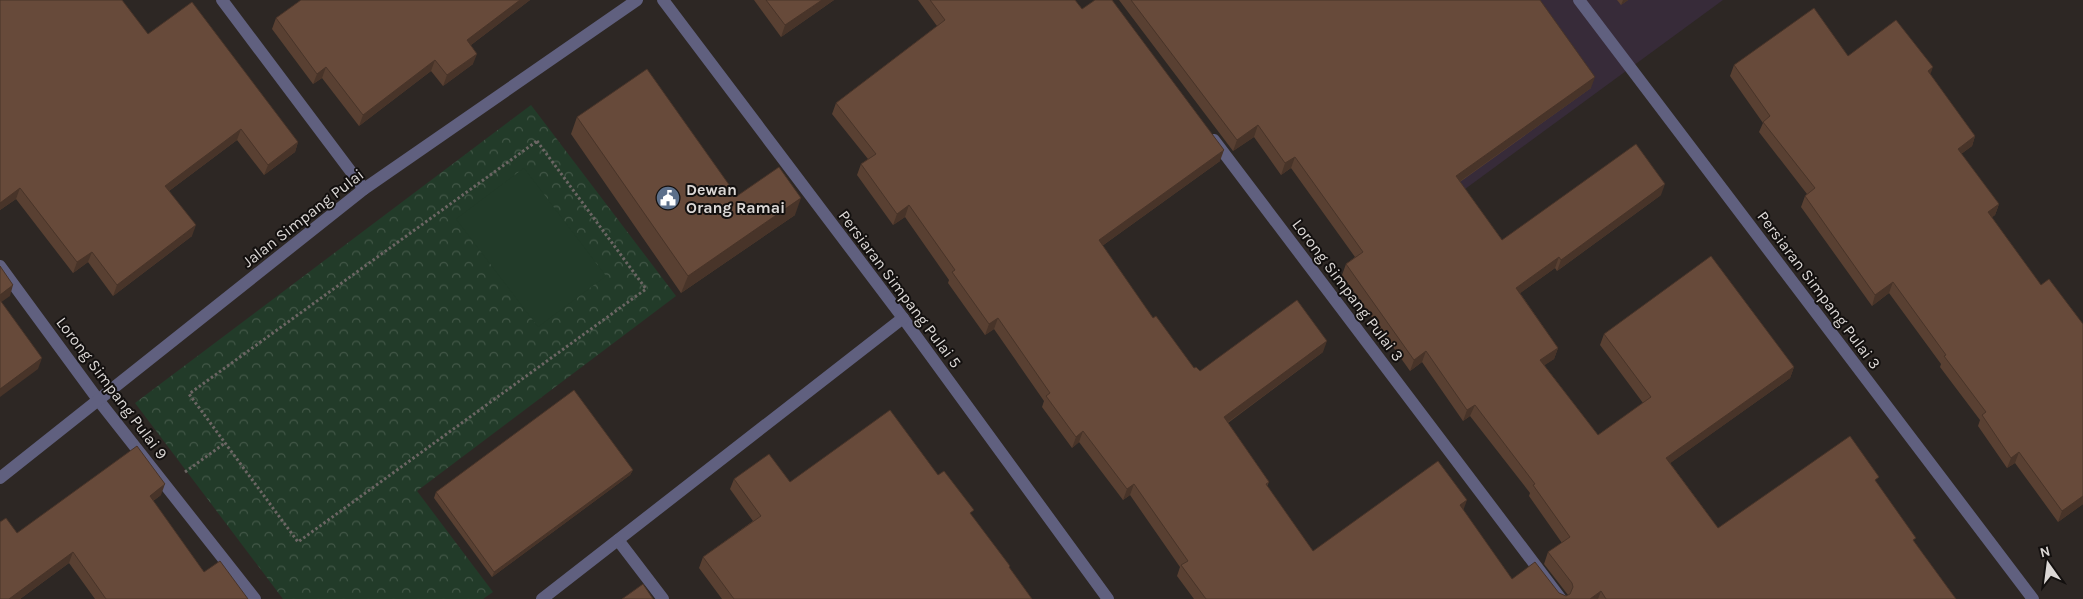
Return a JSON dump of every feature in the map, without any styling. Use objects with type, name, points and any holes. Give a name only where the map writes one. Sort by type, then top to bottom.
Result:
[{"type":"street","points":[[222,0],[364,190]]},
{"type":"street","name":"Jalan Simpang Pulai","points":[[0,478],[364,190],[637,0]]},
{"type":"street","name":"Persiaran Simpang Pulai 5","points":[[663,0],[903,318],[1108,599]]},
{"type":"street","name":"Persiaran Simpang Pulai 3","points":[[1579,0],[2033,599]]},
{"type":"street","name":"Lorong Simpang Pulai 3","points":[[1204,126],[1561,599]]},
{"type":"street","name":"Lorong Simpang Pulai 9","points":[[0,266],[99,400],[255,599]]},
{"type":"street","points":[[542,599],[903,318]]},
{"type":"street","points":[[618,540],[662,599]]},
{"type":"path","points":[[537,141],[646,289],[298,542],[225,443],[189,394],[537,141]]},
{"type":"path","points":[[166,485],[225,443]]},
{"type":"shaded area","points":[[1323,0],[1723,0],[1461,192]]},
{"type":"green space","points":[[531,105],[676,296],[417,491],[493,592],[483,599],[283,599],[135,403]]},
{"type":"green space","points":[[524,168],[606,276],[538,327],[456,219]]},
{"type":"building","points":[[0,0],[122,0],[148,34],[192,2],[298,142],[268,165],[241,129],[165,186],[196,225],[117,285],[92,252],[77,262],[20,188],[0,203]]},
{"type":"building","points":[[301,0],[520,0],[467,40],[477,54],[447,75],[435,60],[363,115],[326,67],[317,74],[276,18]]},
{"type":"building","points":[[766,0],[822,0],[785,25]]},
{"type":"building","points":[[930,0],[1075,0],[1082,9],[1095,0],[1112,0],[1224,150],[1099,240],[1153,318],[1156,316],[1194,368],[1196,367],[1200,371],[1297,300],[1327,341],[1224,417],[1269,482],[1266,484],[1313,551],[1438,461],[1467,500],[1460,505],[1512,579],[1535,562],[1559,593],[1566,596],[1570,594],[1573,587],[1572,583],[1548,552],[1570,537],[1533,485],[1535,484],[1475,405],[1467,410],[1426,351],[1414,360],[1346,264],[1363,252],[1295,157],[1285,163],[1258,125],[1237,140],[1131,0],[1540,0],[1595,77],[1456,176],[1502,240],[1636,144],[1665,184],[1561,260],[1559,257],[1516,288],[1558,348],[1540,360],[1598,435],[1651,397],[1604,334],[1711,256],[1794,367],[1666,458],[1718,528],[1850,436],[1879,477],[1875,480],[1916,538],[1913,540],[1956,599],[1606,599],[1601,591],[1590,599],[1206,599],[1181,565],[1188,561],[1134,484],[1127,489],[1083,431],[1076,437],[1046,396],[1050,393],[998,318],[989,324],[952,272],[955,270],[909,205],[897,214],[861,164],[876,154],[836,103],[945,20]]},
{"type":"building","points":[[1814,8],[1848,56],[1896,20],[1933,67],[1928,71],[1975,136],[1958,149],[1999,204],[1988,212],[2041,285],[2049,279],[2083,324],[2083,496],[2062,511],[2019,452],[2011,458],[1982,415],[1986,412],[1944,356],[1946,355],[1893,282],[1875,295],[1805,196],[1815,188],[1763,122],[1770,116],[1734,65]]},
{"type":"building","name":"Dewan Orang Ramai","points":[[647,69],[737,196],[779,167],[801,198],[688,276],[577,117]]},
{"type":"building","points":[[0,266],[13,285],[0,295]]},
{"type":"building","points":[[0,300],[42,358],[0,389]]},
{"type":"building","points":[[574,390],[633,470],[494,572],[436,492]]},
{"type":"building","points":[[890,410],[938,475],[944,471],[974,510],[970,513],[1032,599],[734,599],[703,557],[761,516],[734,479],[769,454],[790,482]]},
{"type":"building","points":[[137,446],[165,484],[150,496],[204,572],[220,561],[248,599],[106,599],[73,552],[9,599],[0,599],[0,522],[6,518],[17,533]]},
{"type":"building","points":[[643,584],[653,599],[622,599]]},
{"type":"place","name":"Dewan Orang Ramai","points":[[668,198]]}]
